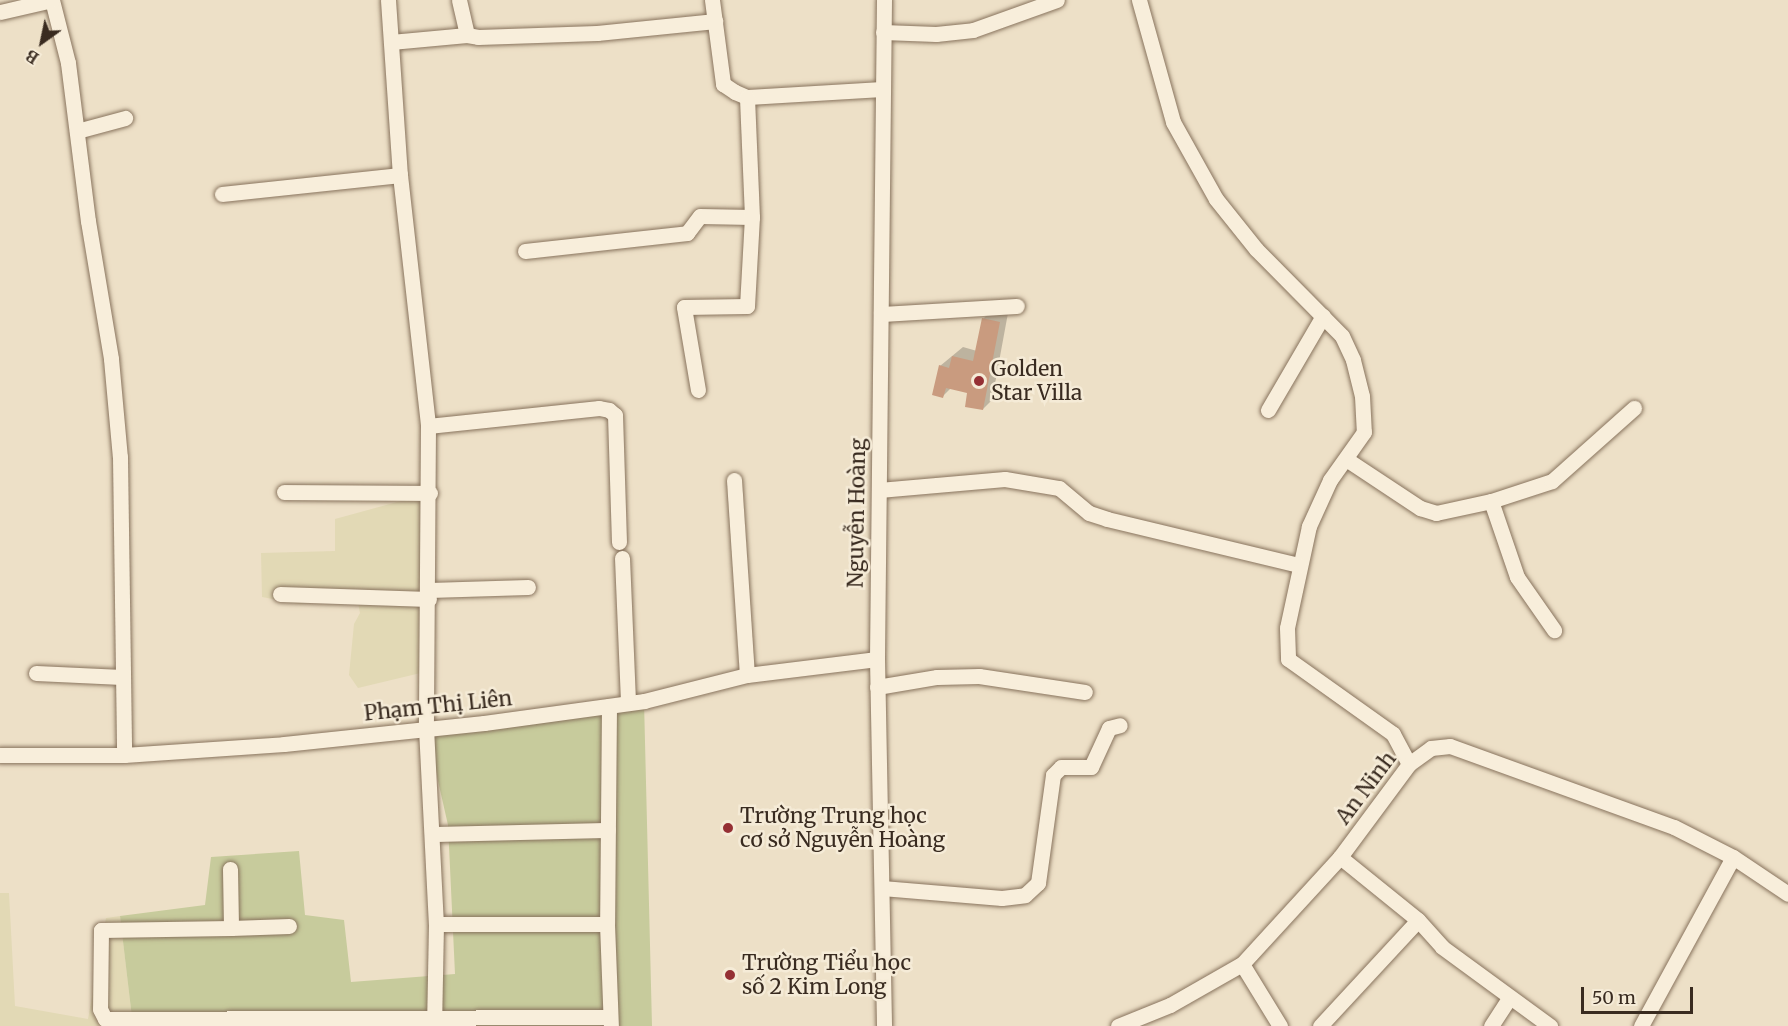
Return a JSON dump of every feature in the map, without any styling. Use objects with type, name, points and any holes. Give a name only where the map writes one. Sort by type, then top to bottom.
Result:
[{"type":"street","points":[[0,12],[52,0],[68,63],[111,359],[120,457],[124,755]]},
{"type":"street","points":[[388,0],[400,175],[428,426],[430,493],[426,728],[436,924],[434,1023]]},
{"type":"street","points":[[459,0],[467,35]]},
{"type":"street","points":[[712,0],[723,84],[747,97],[883,90]]},
{"type":"street","name":"Nguyễn Hoàng","points":[[884,0],[877,659],[884,1026]]},
{"type":"street","points":[[883,33],[936,34],[973,30],[1057,0]]},
{"type":"street","points":[[1139,0],[1173,122],[1216,199],[1256,249],[1342,336],[1362,396],[1364,432],[1330,480],[1308,526],[1287,628],[1288,659],[1393,734],[1409,764]]},
{"type":"street","points":[[391,42],[467,35],[597,33],[715,21]]},
{"type":"street","points":[[698,390],[684,307],[747,306],[752,217],[747,97]]},
{"type":"street","points":[[77,131],[125,118]]},
{"type":"street","points":[[222,194],[400,175]]},
{"type":"street","points":[[525,252],[687,233],[700,216],[752,217]]},
{"type":"street","points":[[880,314],[1017,306]]},
{"type":"street","points":[[1268,410],[1323,316]]},
{"type":"street","points":[[428,426],[599,408],[609,411],[615,415],[619,542]]},
{"type":"street","points":[[1346,459],[1430,513],[1491,501],[1552,480],[1634,408]]},
{"type":"street","points":[[879,490],[1005,479],[1059,488],[1089,513],[1107,519],[1299,565]]},
{"type":"street","points":[[734,480],[747,675]]},
{"type":"street","points":[[284,492],[430,493]]},
{"type":"street","points":[[1491,501],[1517,577],[1554,630]]},
{"type":"street","points":[[622,558],[628,703]]},
{"type":"street","points":[[280,594],[429,595],[528,587]]},
{"type":"street","name":"Phạm Thị Liên","points":[[0,755],[124,755],[284,744],[609,706],[747,675],[877,659]]},
{"type":"street","points":[[36,673],[122,677]]},
{"type":"street","points":[[878,687],[937,677],[979,676],[1085,692]]},
{"type":"street","points":[[100,1009],[105,1019],[113,1021],[434,1023],[610,1021],[607,924],[609,706]]},
{"type":"street","points":[[882,888],[1002,898],[1025,895],[1038,883],[1053,775],[1061,767],[1091,767],[1109,728],[1120,725]]},
{"type":"street","name":"An Ninh","points":[[1118,1026],[1170,1005],[1242,964],[1340,857],[1409,764],[1431,748],[1450,746],[1674,827],[1733,857],[1788,894]]},
{"type":"street","points":[[432,834],[608,830]]},
{"type":"street","points":[[1340,857],[1418,920],[1442,947],[1550,1026]]},
{"type":"street","points":[[1641,1026],[1733,857]]},
{"type":"street","points":[[230,869],[231,928]]},
{"type":"street","points":[[1320,1026],[1418,920]]},
{"type":"street","points":[[436,924],[607,924]]},
{"type":"street","points":[[100,1026],[101,930],[289,926]]},
{"type":"street","points":[[1242,964],[1280,1026]]},
{"type":"street","points":[[1491,1026],[1509,998]]},
{"type":"shaded area","points":[[430,493],[429,671],[358,688],[349,675],[354,624],[360,613],[357,597],[299,604],[262,597],[261,553],[335,551],[335,519]]},
{"type":"shaded area","points":[[0,893],[9,893],[15,1006],[88,1019],[106,918],[120,916],[133,1026],[0,1026]]},
{"type":"green space","points":[[644,701],[652,1026],[133,1026],[120,916],[205,905],[211,857],[299,851],[305,915],[344,920],[351,982],[455,974],[448,825],[426,728]]},
{"type":"building","points":[[982,318],[1000,322],[983,410],[965,407],[967,393],[946,388],[943,398],[932,395],[939,365],[949,368],[952,356],[973,361]]},
{"type":"place","name":"Golden Star Villa","points":[[979,381]]},
{"type":"place","name":"Trường Trung học cơ sở Nguyễn Hoàng","points":[[728,828]]},
{"type":"place","name":"Trường Tiểu học số 2 Kim Long","points":[[730,975]]}]
